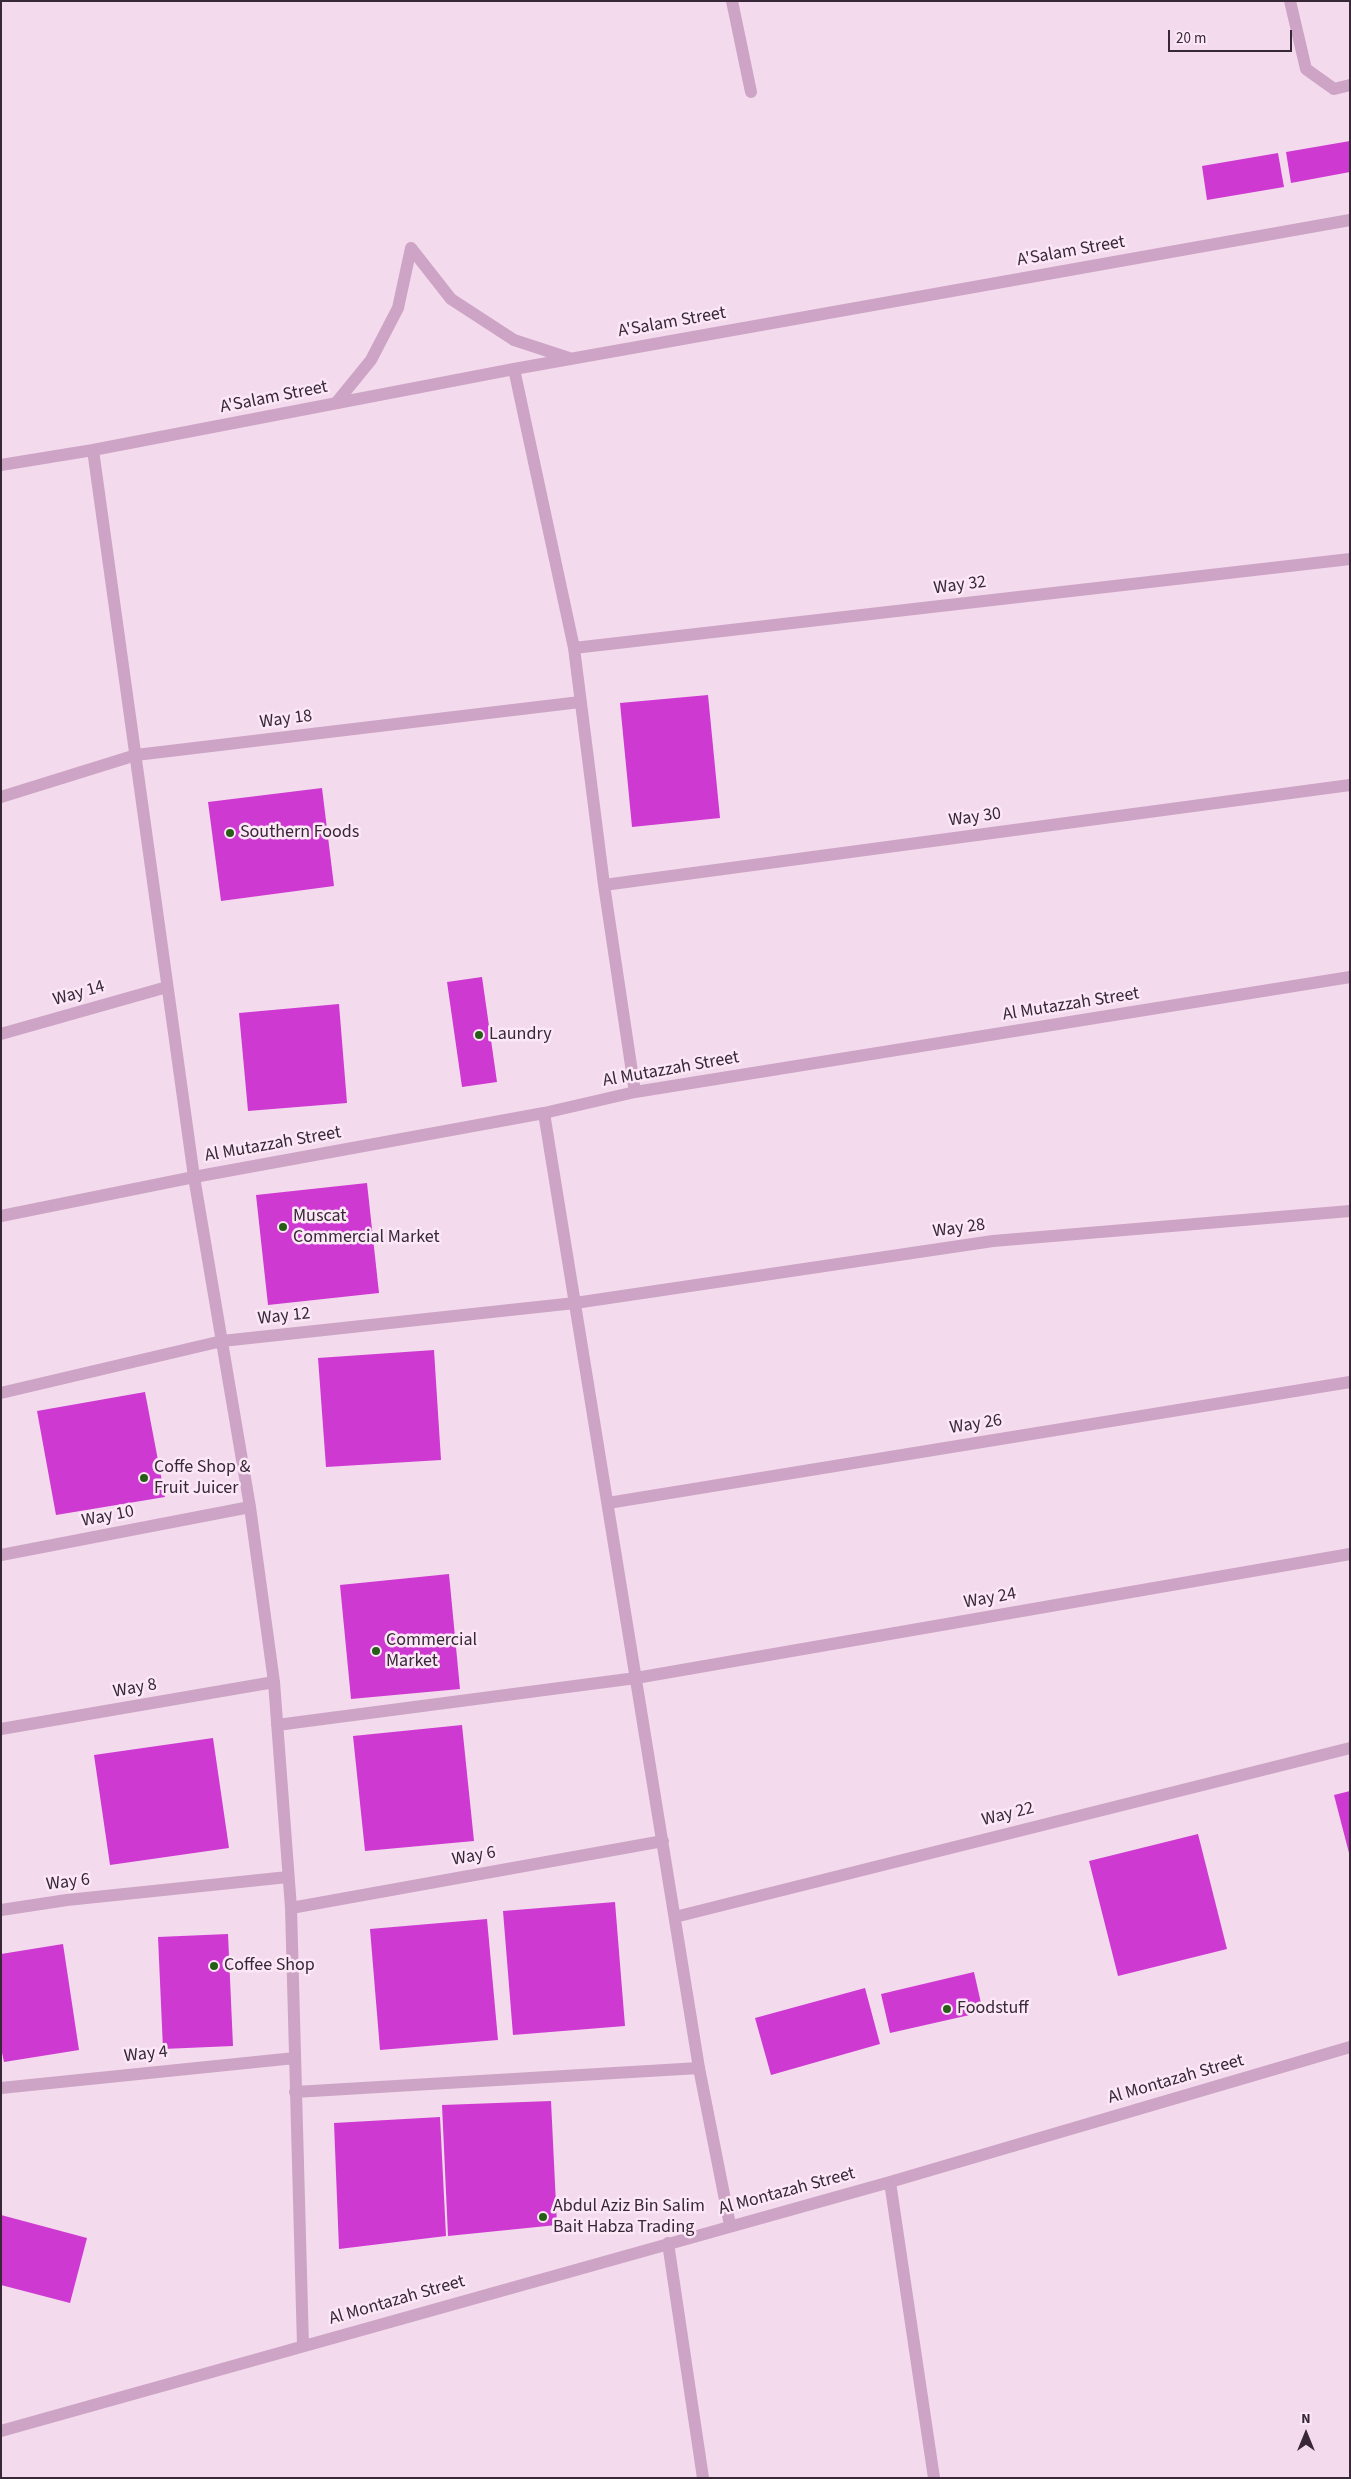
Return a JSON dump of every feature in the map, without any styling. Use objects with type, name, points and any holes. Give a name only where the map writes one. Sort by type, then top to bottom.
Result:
[{"type":"street","points":[[732,1],[751,92]]},
{"type":"street","points":[[1290,1],[1306,69],[1334,89],[1350,85]]},
{"type":"street","name":"A'Salam Street","points":[[1,465],[93,450],[514,368],[1350,220]]},
{"type":"street","points":[[336,404],[371,360],[398,308],[411,248],[451,299],[514,340],[570,359]]},
{"type":"street","points":[[514,368],[574,648],[604,885],[635,1092]]},
{"type":"street","points":[[93,450],[194,1177],[250,1507],[274,1682],[291,1908],[303,2346]]},
{"type":"street","name":"Way 32","points":[[574,648],[1350,559]]},
{"type":"street","name":"Way 18","points":[[1,797],[136,755],[580,702]]},
{"type":"street","name":"Way 30","points":[[604,885],[1350,785]]},
{"type":"street","name":"Al Mutazzah Street","points":[[1,1216],[194,1177],[544,1113],[635,1092],[1350,977]]},
{"type":"street","name":"Way 14","points":[[1,1034],[167,987]]},
{"type":"street","points":[[544,1113],[699,2068],[730,2226]]},
{"type":"street","name":"Way 28","points":[[575,1303],[993,1241],[1350,1211]]},
{"type":"street","name":"Way 12","points":[[1,1392],[222,1341],[575,1303]]},
{"type":"street","name":"Way 26","points":[[608,1503],[1350,1382]]},
{"type":"street","name":"Way 10","points":[[1,1555],[250,1507]]},
{"type":"street","name":"Way 24","points":[[277,1725],[636,1678],[1350,1554]]},
{"type":"street","name":"Way 8","points":[[1,1730],[274,1682]]},
{"type":"street","name":"Way 22","points":[[675,1917],[1350,1748]]},
{"type":"street","name":"Way 6","points":[[291,1908],[663,1841]]},
{"type":"street","name":"Way 6","points":[[1,1910],[67,1900],[288,1877]]},
{"type":"street","name":"Al Montazah Street","points":[[1,2431],[890,2182],[1350,2047]]},
{"type":"street","name":"Way 4","points":[[1,2088],[295,2058]]},
{"type":"street","points":[[295,2092],[699,2068]]},
{"type":"street","points":[[890,2182],[934,2478]]},
{"type":"street","points":[[668,2243],[703,2478]]},
{"type":"building","points":[[1350,141],[1350,172],[1291,183],[1286,152]]},
{"type":"building","points":[[1278,153],[1284,187],[1207,200],[1202,166]]},
{"type":"building","points":[[708,695],[720,818],[632,827],[620,703]]},
{"type":"building","points":[[322,788],[334,886],[221,901],[208,802]]},
{"type":"building","points":[[482,977],[497,1082],[462,1087],[447,982]]},
{"type":"building","points":[[339,1004],[347,1103],[248,1111],[239,1013]]},
{"type":"building","points":[[367,1183],[379,1293],[268,1305],[256,1195]]},
{"type":"building","points":[[434,1350],[441,1460],[326,1467],[318,1358]]},
{"type":"building","points":[[145,1392],[165,1497],[56,1515],[37,1411]]},
{"type":"building","points":[[449,1574],[460,1689],[351,1699],[340,1585]]},
{"type":"building","points":[[462,1725],[474,1841],[365,1851],[353,1736]]},
{"type":"building","points":[[213,1738],[229,1848],[110,1865],[94,1755]]},
{"type":"building","points":[[1350,1791],[1350,1852],[1349,1853],[1334,1795]]},
{"type":"building","points":[[1198,1834],[1227,1949],[1118,1976],[1089,1861]]},
{"type":"building","points":[[615,1902],[625,2026],[513,2035],[503,1911]]},
{"type":"building","points":[[487,1919],[498,2040],[380,2050],[370,1929]]},
{"type":"building","points":[[228,1934],[233,2046],[163,2049],[158,1937]]},
{"type":"building","points":[[63,1944],[79,2050],[4,2062],[1,2048],[1,1954]]},
{"type":"building","points":[[974,1972],[983,2012],[890,2033],[881,1994]]},
{"type":"building","points":[[865,1988],[880,2044],[771,2075],[755,2018]]},
{"type":"building","points":[[551,2101],[557,2225],[448,2236],[442,2105]]},
{"type":"building","points":[[440,2117],[446,2236],[339,2249],[334,2123]]},
{"type":"building","points":[[1,2215],[87,2238],[70,2303],[1,2285]]},
{"type":"place","name":"Southern Foods","points":[[230,833]]},
{"type":"place","name":"Laundry","points":[[479,1035]]},
{"type":"place","name":"Muscat Commercial Market","points":[[283,1227]]},
{"type":"place","name":"Coffe Shop & Fruit Juicer","points":[[144,1478]]},
{"type":"place","name":"Commercial Market","points":[[376,1651]]},
{"type":"place","name":"Coffee Shop","points":[[214,1966]]},
{"type":"place","name":"Foodstuff","points":[[947,2009]]},
{"type":"place","name":"Abdul Aziz Bin Salim Bait Habza Trading","points":[[543,2217]]}]
